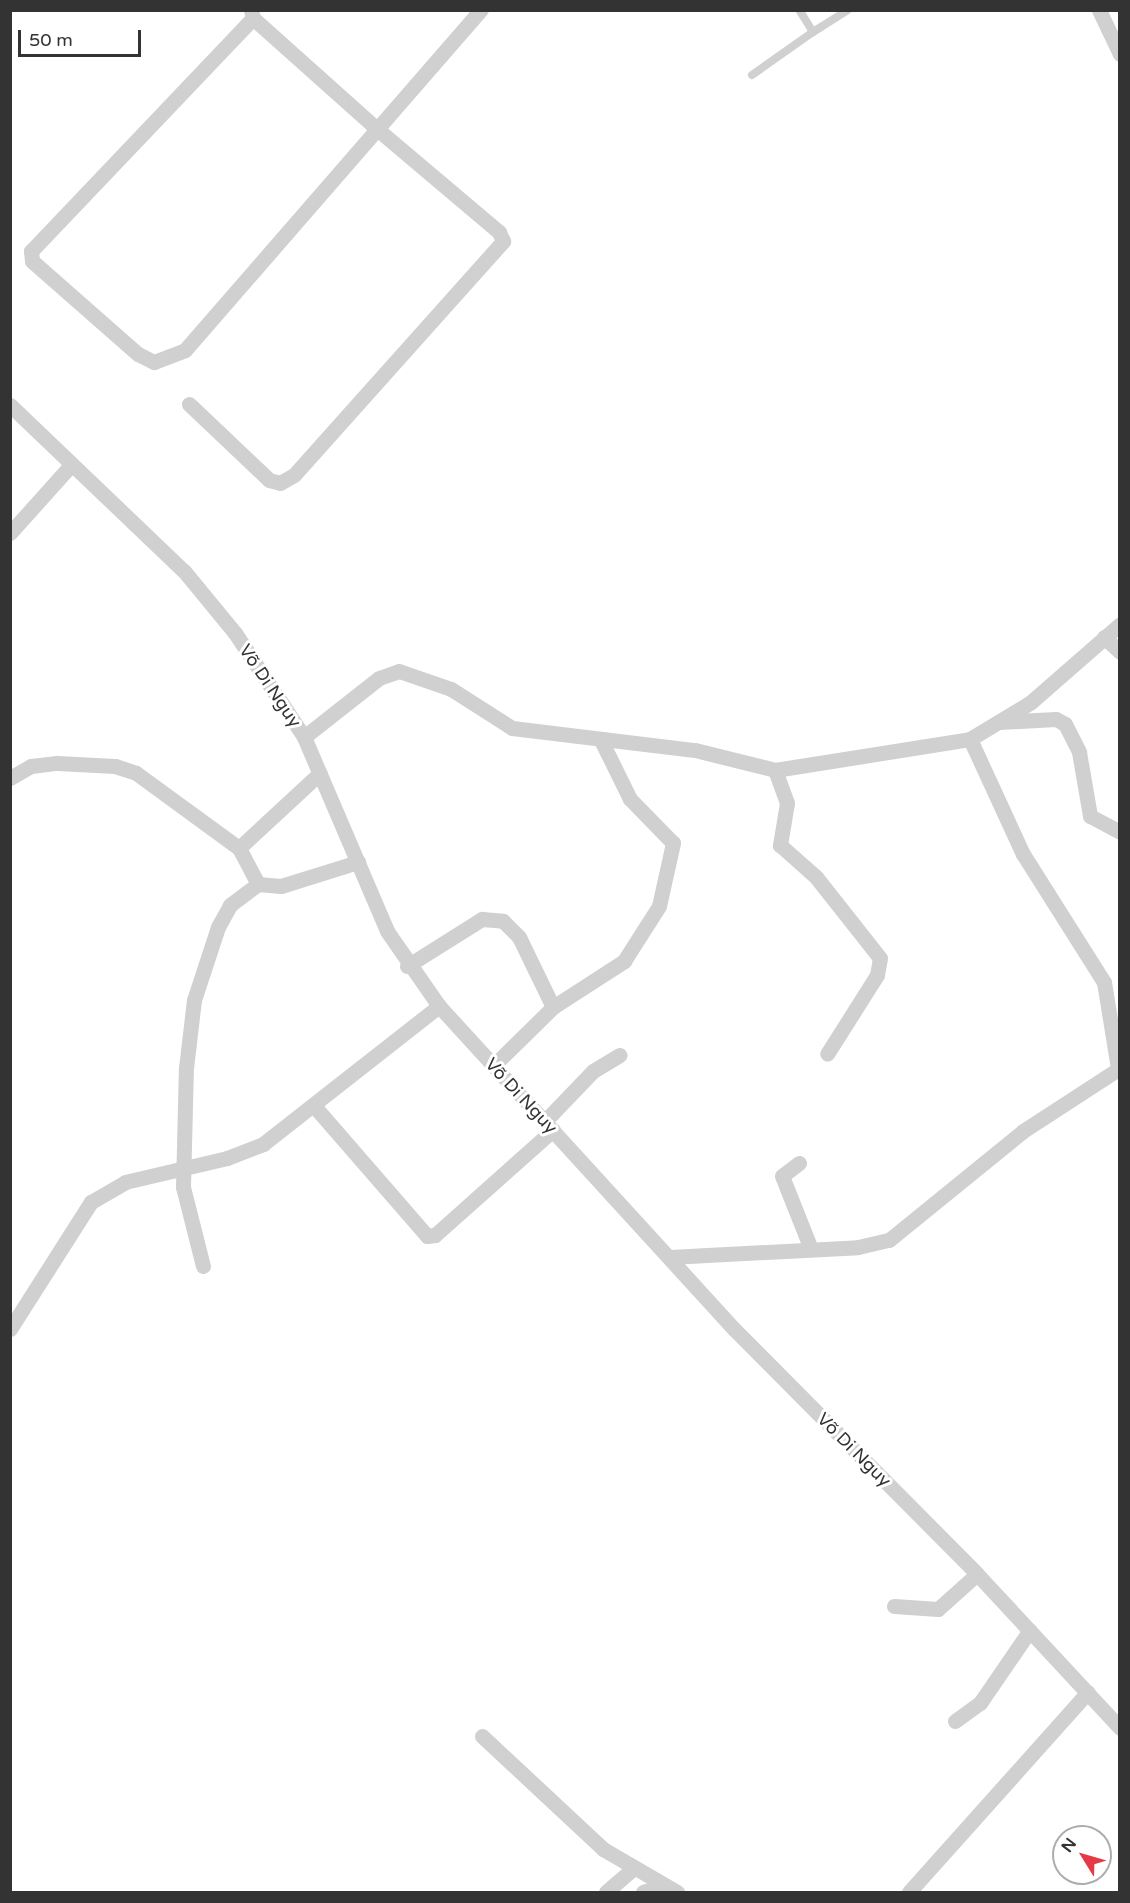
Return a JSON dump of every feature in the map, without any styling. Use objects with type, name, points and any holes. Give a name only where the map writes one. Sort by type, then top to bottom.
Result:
[{"type":"street","points":[[189,404],[269,480],[280,483],[500,249],[499,232],[377,129],[252,14],[38,240],[32,261],[138,354],[167,360],[185,350],[377,129],[481,10]]},
{"type":"street","points":[[1099,10],[1119,54]]},
{"type":"street","name":"Võ Di Nguy","points":[[10,405],[184,571],[235,633],[304,736],[358,862],[407,966],[439,1006],[670,1257],[977,1574],[1119,1728]]},
{"type":"street","points":[[10,533],[71,465]]},
{"type":"street","points":[[304,736],[379,678],[399,671],[451,689],[503,726],[602,742],[695,750],[775,770],[970,739],[1031,702],[1119,624]]},
{"type":"street","points":[[1104,637],[1119,652]]},
{"type":"street","points":[[999,722],[1056,719],[1065,724],[1078,752],[1090,816],[1119,832]]},
{"type":"street","points":[[670,1257],[869,1246],[889,1239],[1014,1138],[1119,1068],[1104,982],[1023,854],[970,739]]},
{"type":"street","points":[[493,1066],[553,1007],[628,956],[657,913],[674,849],[630,799],[602,742]]},
{"type":"street","points":[[10,778],[32,766],[57,763],[127,769],[239,848],[258,884]]},
{"type":"street","points":[[775,770],[787,803],[780,845],[816,877],[880,958],[877,975],[827,1054]]},
{"type":"street","points":[[239,848],[320,773]]},
{"type":"street","points":[[203,1266],[181,1167],[194,999],[222,920],[242,893],[258,884],[281,886],[358,862]]},
{"type":"street","points":[[407,966],[482,919],[503,921],[519,937],[553,1007]]},
{"type":"street","points":[[10,1329],[84,1209],[125,1182],[250,1150],[315,1107],[439,1006]]},
{"type":"street","points":[[315,1107],[427,1236],[435,1235],[549,1126],[593,1071],[620,1055]]},
{"type":"street","points":[[799,1163],[782,1181],[812,1249]]},
{"type":"street","points":[[894,1606],[938,1609],[977,1574]]},
{"type":"street","points":[[955,1721],[980,1703],[1030,1630]]},
{"type":"street","points":[[909,1893],[1088,1692]]},
{"type":"street","points":[[482,1736],[603,1850],[632,1869],[670,1889]]},
{"type":"street","points":[[606,1893],[632,1869]]},
{"type":"street","points":[[643,1893],[670,1889]]},
{"type":"lane","points":[[799,10],[813,32]]},
{"type":"lane","points":[[752,75],[848,10]]}]
